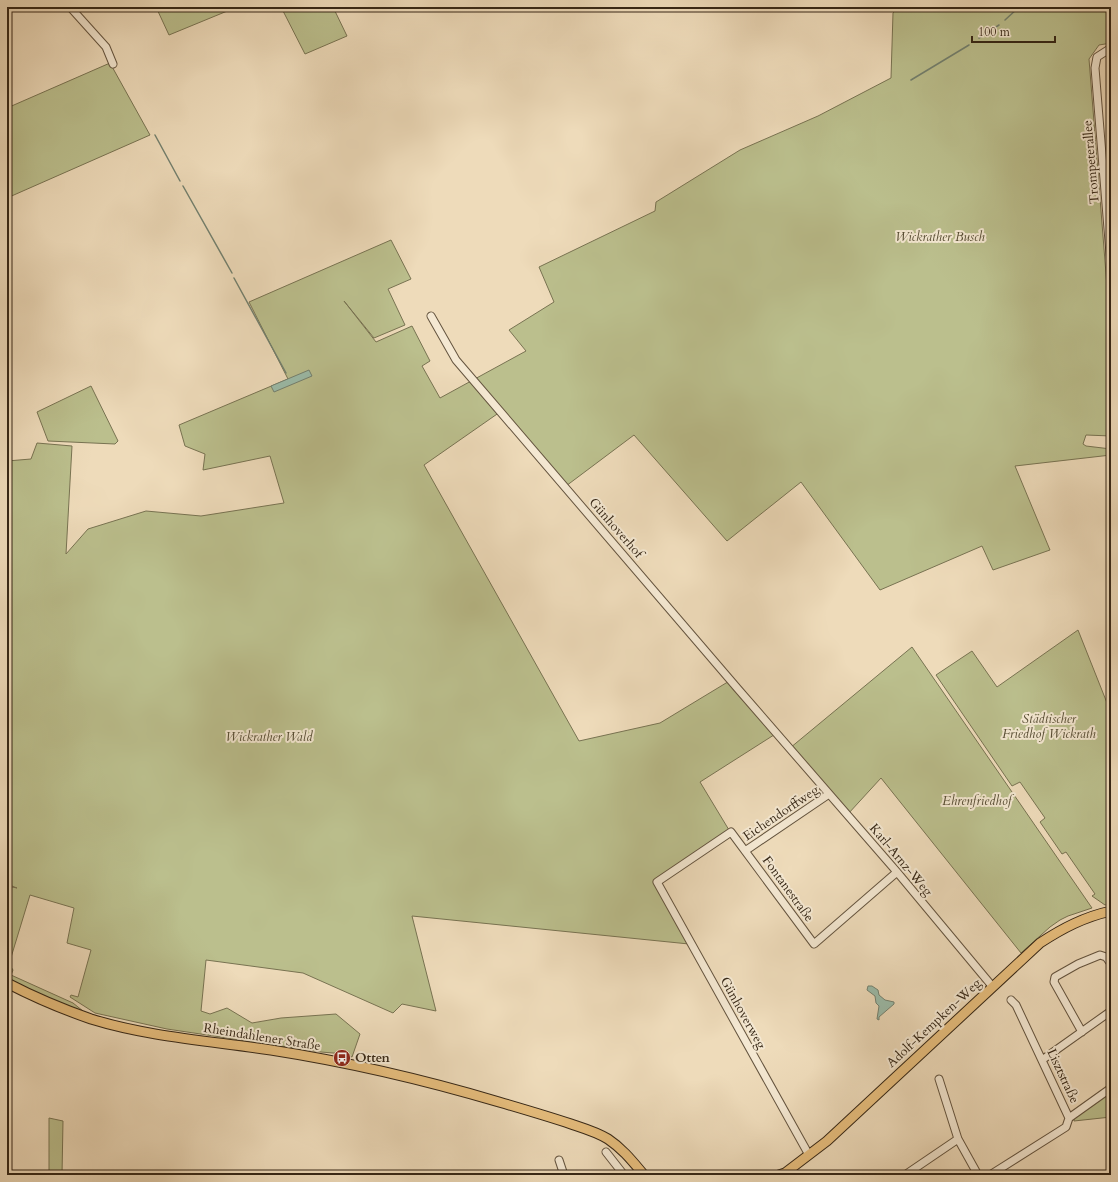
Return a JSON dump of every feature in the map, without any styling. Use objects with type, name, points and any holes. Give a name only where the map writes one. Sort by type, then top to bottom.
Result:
[{"type":"main road","name":"Adolf-Kempken-Weg","points":[[782,1174],[827,1141],[1028,952],[1053,934],[1081,920],[1111,912]]},
{"type":"main road","name":"Rheindahlener Straße","points":[[7,983],[40,1000],[63,1009],[93,1019],[132,1029],[272,1050],[354,1065],[457,1090],[591,1131],[608,1139],[625,1153],[644,1175]]},
{"type":"street","points":[[70,7],[106,47],[113,64]]},
{"type":"street","name":"Trompeterallee","points":[[1111,48],[1097,57],[1095,68],[1111,266]]},
{"type":"street","name":"Günhoverhof","points":[[431,316],[456,360],[791,750]]},
{"type":"street","name":"Karl-Arnz-Weg","points":[[791,750],[897,872],[992,986]]},
{"type":"street","name":"Eichendorffweg","points":[[745,851],[829,794]]},
{"type":"street","name":"Fontanestraße","points":[[657,882],[731,832],[814,944],[897,872]]},
{"type":"street","name":"Günhoverweg","points":[[657,882],[809,1155]]},
{"type":"street","points":[[1082,1032],[1054,982],[1055,977],[1078,964],[1100,955],[1106,957],[1111,964]]},
{"type":"street","name":"Lisztstraße","points":[[990,1175],[1066,1127],[1069,1118],[1016,1005],[1011,1000]]},
{"type":"street","points":[[1042,1060],[1111,1011]]},
{"type":"street","points":[[939,1079],[958,1139],[978,1175]]},
{"type":"street","points":[[1069,1118],[1111,1088]]},
{"type":"street","points":[[905,1175],[958,1139]]},
{"type":"street","points":[[606,1152],[624,1175]]},
{"type":"street","points":[[614,1162],[625,1153]]},
{"type":"street","points":[[559,1160],[564,1175]]},
{"type":"green space","points":[[156,7],[237,7],[169,35]]},
{"type":"green space","points":[[281,7],[333,7],[347,36],[305,54]]},
{"type":"green space","points":[[898,7],[1111,7],[1111,43],[1099,45],[1089,59],[1111,337],[1111,436],[1086,435],[1083,444],[1086,446],[1111,449],[1111,455],[1015,466],[1050,550],[993,570],[982,546],[880,590],[801,482],[727,541],[634,435],[566,486],[500,412],[424,465],[579,741],[660,723],[731,680],[777,733],[700,782],[729,830],[654,881],[689,944],[412,916],[436,1011],[402,1004],[393,1013],[303,973],[206,960],[201,1011],[210,1014],[227,1008],[252,1023],[281,1018],[336,1014],[360,1034],[352,1057],[345,1054],[321,1052],[167,1029],[95,1013],[70,997],[71,995],[78,997],[91,950],[67,943],[74,908],[30,895],[9,964],[13,970],[11,975],[73,1003],[83,1011],[69,1008],[7,979],[7,886],[17,888],[7,884],[7,461],[31,459],[37,443],[72,446],[66,554],[88,529],[146,511],[201,516],[284,503],[270,456],[203,470],[205,454],[185,446],[179,425],[288,379],[249,302],[391,240],[411,279],[388,289],[405,325],[374,338],[344,301],[376,342],[412,326],[430,361],[422,366],[440,398],[526,351],[509,330],[554,302],[539,267],[655,211],[656,202],[740,150],[818,116],[891,78],[893,13]]},
{"type":"green space","points":[[110,63],[150,135],[7,198],[7,108]]},
{"type":"green space","points":[[91,386],[118,441],[115,444],[48,441],[37,412]]},
{"type":"green space","name":"Städtischer Friedhof Wickrath","points":[[1078,630],[1111,713],[1111,904],[1105,905],[1092,896],[1095,894],[1066,852],[1062,854],[1040,822],[1045,818],[1020,782],[1012,786],[936,675],[972,651],[997,687]]},
{"type":"green space","name":"Ehrenfriedhof","points":[[912,647],[1092,908],[1060,920],[1021,953],[881,778],[848,814],[790,748]]},
{"type":"green space","points":[[1111,1090],[1111,1117],[1074,1121],[1074,1117]]},
{"type":"green space","points":[[49,1118],[63,1121],[62,1175],[49,1175]]},
{"type":"shaded area","points":[[309,370],[312,376],[274,392],[271,386]]},
{"type":"shaded area","points":[[868,986],[872,986],[878,990],[879,995],[885,1000],[894,1002],[894,1004],[879,1017],[879,1020],[877,1019],[879,1006],[876,1003],[875,996],[867,990]]},
{"type":"waterway","points":[[1005,20],[1019,7]]},
{"type":"waterway","points":[[979,38],[999,25]]},
{"type":"waterway","points":[[911,80],[969,45]]},
{"type":"waterway","points":[[155,135],[180,181]]},
{"type":"waterway","points":[[183,186],[232,273]]},
{"type":"waterway","points":[[234,278],[286,373]]},
{"type":"place","name":"Otten","points":[[342,1058]]},
{"type":"park label","name":"Wickrather Busch","points":[[940,237]]},
{"type":"park label","name":"Wickrather Wald","points":[[269,737]]}]
